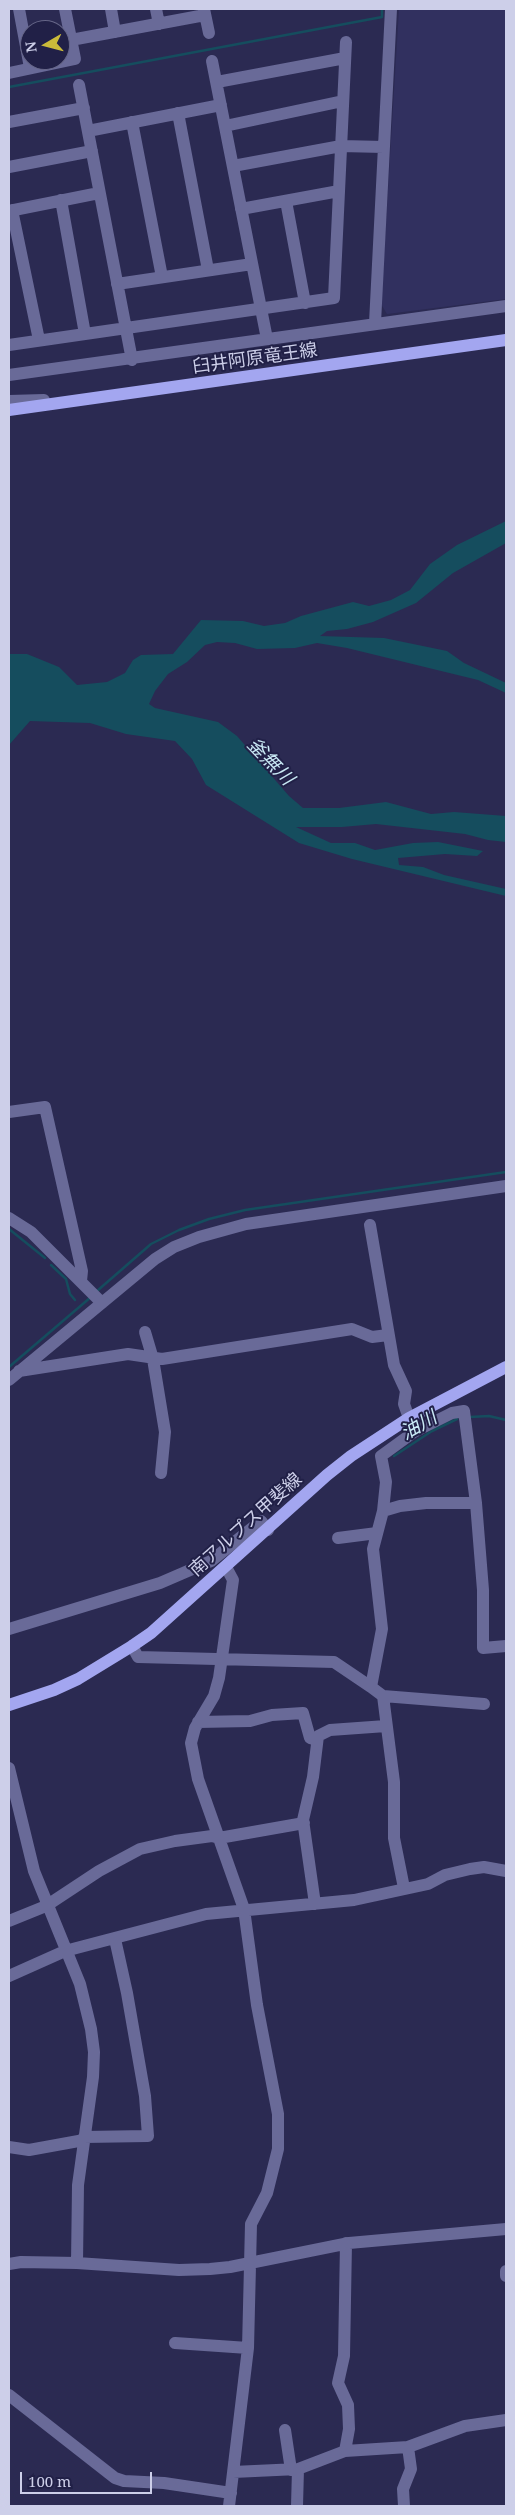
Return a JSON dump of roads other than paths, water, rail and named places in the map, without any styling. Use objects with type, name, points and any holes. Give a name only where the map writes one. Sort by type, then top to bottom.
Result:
[{"type":"main road","name":"臼井阿原竜王線","points":[[9,410],[506,340]]},
{"type":"main road","name":"南アルプス甲斐線","points":[[9,1705],[54,1690],[78,1679],[132,1646],[151,1633],[268,1530],[327,1475],[384,1433],[506,1368]]},
{"type":"street","points":[[65,9],[75,59],[70,60]]},
{"type":"street","points":[[111,9],[115,32]]},
{"type":"street","points":[[156,9],[159,24]]},
{"type":"street","points":[[375,323],[391,9]]},
{"type":"street","points":[[71,40],[159,24],[205,12],[209,33]]},
{"type":"street","points":[[9,345],[334,298],[346,42]]},
{"type":"street","points":[[216,82],[345,58]]},
{"type":"street","points":[[212,62],[267,339]]},
{"type":"street","points":[[9,73],[22,70]]},
{"type":"street","points":[[79,85],[132,360]]},
{"type":"street","points":[[225,126],[343,101]]},
{"type":"street","points":[[88,131],[221,105]]},
{"type":"street","points":[[9,122],[84,108]]},
{"type":"street","points":[[178,113],[208,270]]},
{"type":"street","points":[[132,122],[162,278]]},
{"type":"street","points":[[233,166],[341,146],[384,147]]},
{"type":"street","points":[[9,167],[92,151]]},
{"type":"street","points":[[241,209],[339,191]]},
{"type":"street","points":[[39,340],[10,211],[99,193]]},
{"type":"street","points":[[61,200],[85,334]]},
{"type":"street","points":[[286,201],[305,303]]},
{"type":"street","points":[[117,284],[252,264]]},
{"type":"street","points":[[9,376],[506,306]]},
{"type":"street","points":[[9,401],[45,400],[53,404]]},
{"type":"street","points":[[9,1112],[45,1106],[82,1271],[80,1281]]},
{"type":"street","points":[[9,1380],[155,1259],[174,1247],[200,1237],[246,1224],[506,1186]]},
{"type":"street","points":[[9,1218],[31,1232],[102,1303]]},
{"type":"street","points":[[370,1225],[394,1365],[406,1391],[404,1404],[414,1432]]},
{"type":"street","points":[[19,1371],[128,1354],[153,1359],[352,1329],[372,1337],[388,1335]]},
{"type":"street","points":[[145,1332],[153,1359],[165,1432],[161,1473]]},
{"type":"street","points":[[371,1688],[382,1629],[373,1549],[383,1511],[386,1482],[381,1456],[414,1432],[452,1412],[464,1411],[476,1503],[483,1590],[483,1648],[506,1646]]},
{"type":"street","points":[[383,1511],[400,1506],[426,1503],[476,1503]]},
{"type":"street","points":[[9,1628],[160,1583],[211,1561],[261,1521],[268,1530]]},
{"type":"street","points":[[338,1538],[377,1533]]},
{"type":"street","points":[[9,2395],[114,2478],[124,2481],[164,2483],[230,2500],[248,2348],[251,2224],[267,2193],[276,2158],[278,2114],[256,2005],[244,1909],[198,1779],[191,1743],[198,1722],[214,1696],[222,1660],[233,1580],[226,1567]]},
{"type":"street","points":[[132,1646],[138,1657],[334,1662],[382,1696],[484,1704]]},
{"type":"street","points":[[382,1696],[394,1782],[394,1838],[404,1888]]},
{"type":"street","points":[[198,1722],[250,1721],[272,1715],[303,1713],[310,1738],[316,1740]]},
{"type":"street","points":[[315,1904],[304,1823],[313,1777],[316,1740],[322,1732],[330,1730],[386,1726]]},
{"type":"street","points":[[9,1768],[34,1871],[87,2008],[94,2052],[93,2077],[78,2185],[77,2263]]},
{"type":"street","points":[[9,1921],[46,1906],[129,1853],[175,1841],[212,1836],[219,1838],[304,1823]]},
{"type":"street","points":[[9,1976],[65,1951],[206,1914],[354,1900],[428,1884],[445,1875],[470,1869],[484,1867],[506,1871]]},
{"type":"street","points":[[9,2147],[29,2150],[84,2138],[148,2136],[145,2096],[127,1993],[115,1939]]},
{"type":"street","points":[[9,2264],[21,2262],[77,2263],[179,2270],[230,2267],[346,2243],[506,2229]]},
{"type":"street","points":[[345,2451],[349,2429],[348,2405],[338,2383],[344,2356],[346,2243]]},
{"type":"street","points":[[506,2271],[506,2276]]},
{"type":"street","points":[[176,2343],[248,2348]]},
{"type":"street","points":[[233,2472],[294,2470],[345,2451],[408,2447],[465,2426],[506,2420]]},
{"type":"street","points":[[285,2430],[294,2470],[298,2506]]},
{"type":"street","points":[[404,2506],[403,2489],[411,2470],[408,2447]]},
{"type":"water","points":[[506,521],[506,543],[453,573],[416,603],[373,622],[347,629],[327,631],[320,636],[384,638],[447,651],[464,663],[506,683],[506,693],[478,680],[347,648],[317,643],[295,648],[257,649],[235,643],[217,642],[205,645],[187,662],[168,674],[155,691],[149,704],[155,708],[218,722],[237,736],[289,796],[303,808],[339,808],[386,802],[431,814],[454,812],[506,816],[506,842],[465,834],[376,824],[342,827],[296,827],[331,843],[355,843],[375,850],[413,843],[438,842],[483,851],[477,856],[445,854],[398,858],[399,865],[423,867],[444,875],[506,889],[506,896],[352,859],[299,843],[206,785],[192,759],[175,741],[126,734],[90,723],[30,721],[9,745],[9,654],[27,654],[59,667],[77,685],[107,682],[125,673],[133,660],[141,655],[173,654],[201,620],[243,621],[264,626],[285,623],[301,616],[353,602],[369,606],[391,600],[410,590],[430,564],[457,545]]},
{"type":"waterway","points":[[9,87],[382,17],[382,9]]},
{"type":"waterway","points":[[97,1291],[151,1244],[179,1230],[209,1219],[245,1210],[506,1172]]},
{"type":"waterway","points":[[9,1229],[45,1258]]},
{"type":"waterway","points":[[51,1265],[66,1279],[70,1294],[75,1300]]},
{"type":"waterway","points":[[9,1367],[91,1297]]},
{"type":"waterway","name":"油川","points":[[470,1417],[489,1416],[506,1420]]},
{"type":"waterway","name":"油川","points":[[394,1456],[432,1431],[457,1419]]},
{"type":"water label","name":"釜無川","points":[[270,762]]}]
